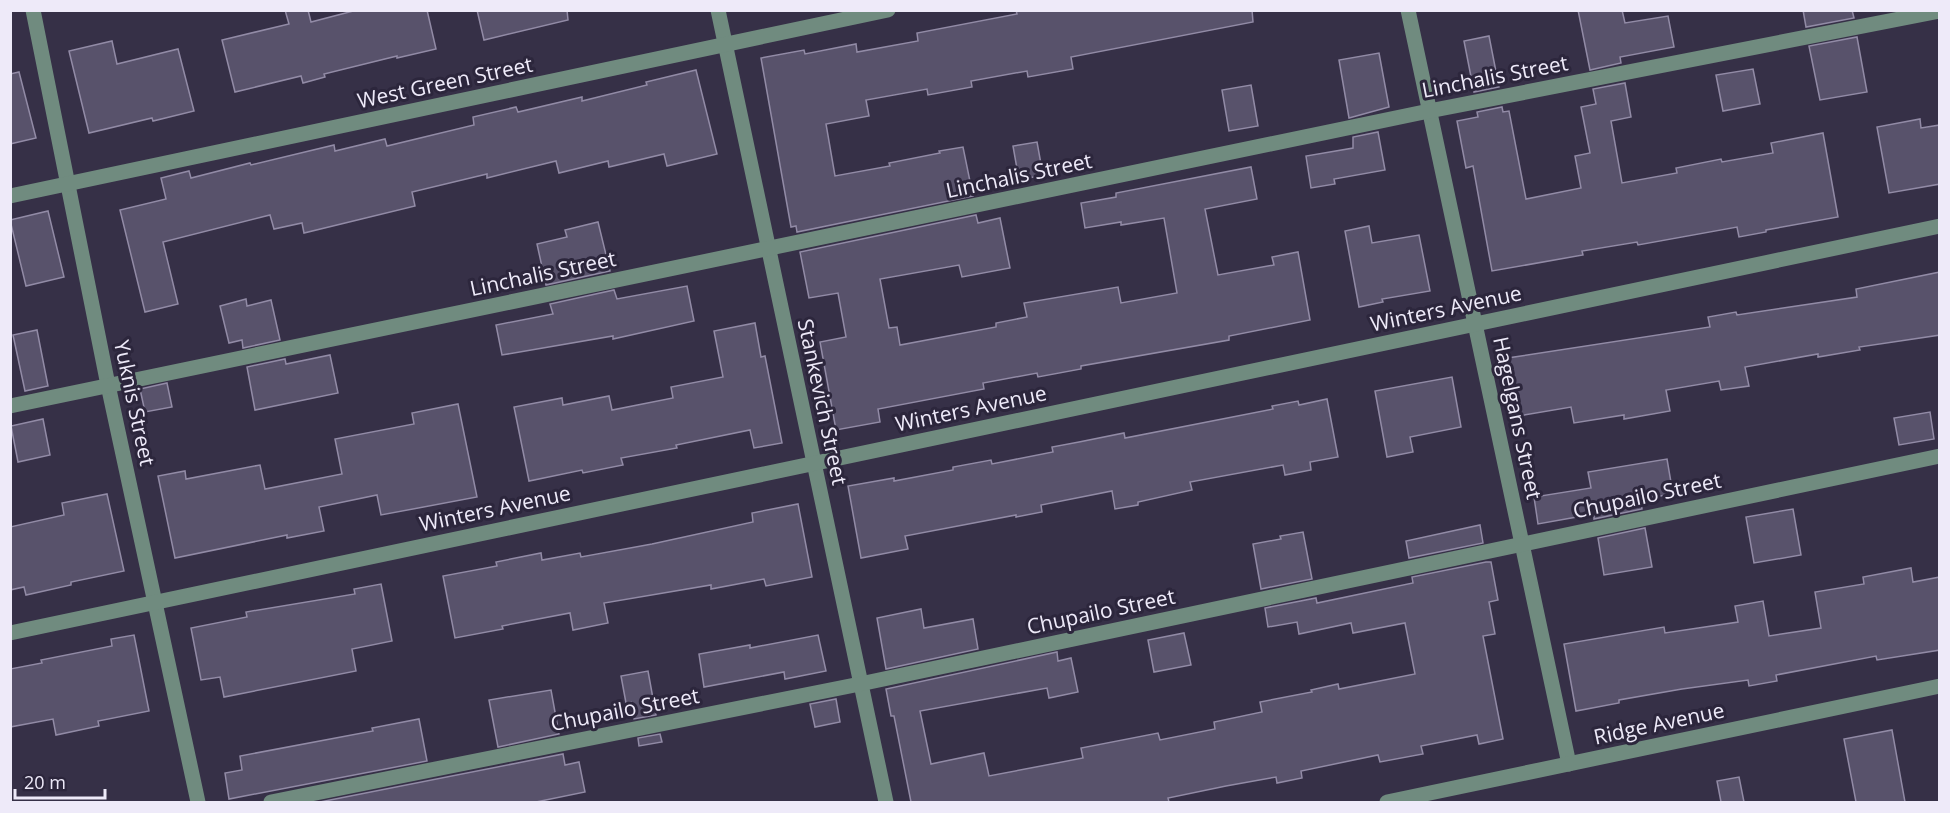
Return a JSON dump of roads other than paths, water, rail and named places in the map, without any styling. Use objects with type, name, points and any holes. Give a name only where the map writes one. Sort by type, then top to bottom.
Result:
[{"type":"street","name":"Yuknis Street","points":[[33,10],[108,385],[198,802]]},
{"type":"street","name":"Stankevich Street","points":[[718,10],[886,802]]},
{"type":"street","name":"West Green Street","points":[[10,196],[888,10]]},
{"type":"street","name":"Hagelgans Street","points":[[1408,10],[1569,764]]},
{"type":"street","name":"Linchalis Street","points":[[10,406],[1429,111],[1940,11]]},
{"type":"street","name":"Winters Avenue","points":[[10,633],[1940,226]]},
{"type":"street","name":"Chupailo Street","points":[[271,802],[860,684],[1940,456]]},
{"type":"street","name":"Ridge Avenue","points":[[1387,802],[1940,686]]}]
